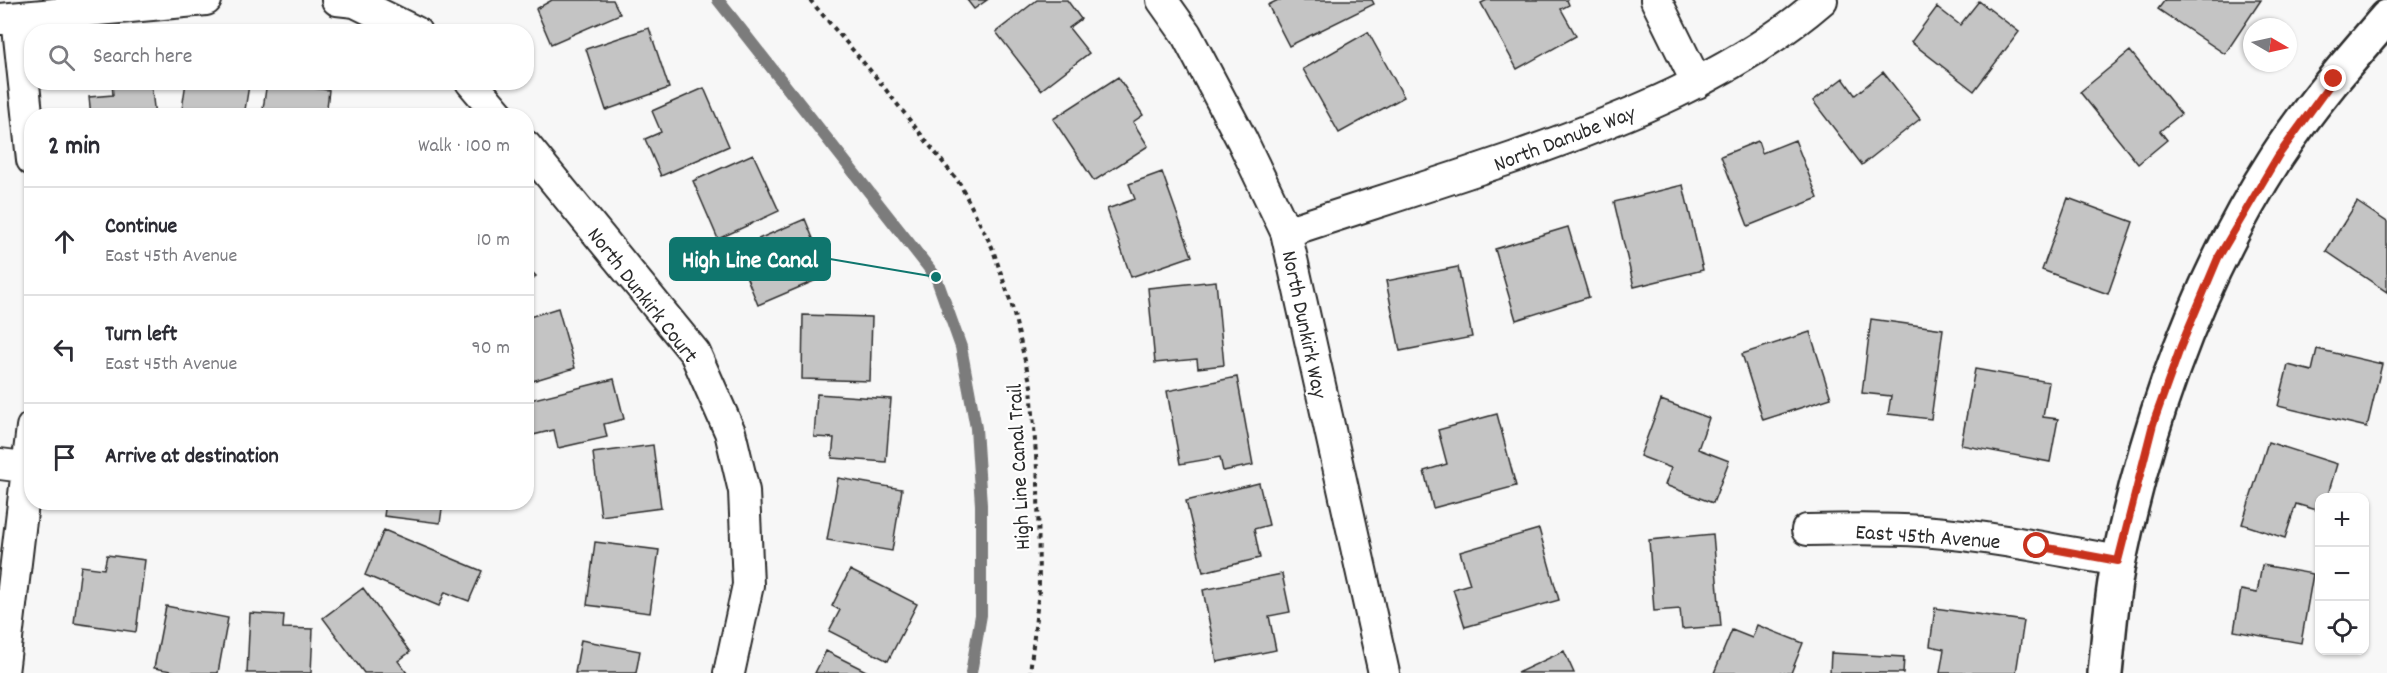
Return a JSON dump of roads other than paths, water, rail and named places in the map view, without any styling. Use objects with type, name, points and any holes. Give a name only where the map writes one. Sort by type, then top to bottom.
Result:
[{"type":"street","points":[[24,111],[9,18],[206,0]]},
{"type":"street","points":[[337,0],[355,2],[400,24]]},
{"type":"street","name":"North Dunkirk Way","points":[[1162,0],[1186,34],[1242,140],[1286,232],[1384,673]]},
{"type":"street","points":[[1656,0],[1697,83]]},
{"type":"street","name":"North Danube Way","points":[[1286,232],[1433,185],[1592,130],[1697,83],[1750,53],[1822,0]]},
{"type":"street","points":[[2105,673],[2118,561],[2153,424],[2181,346],[2218,258],[2278,156],[2334,79],[2387,17]]},
{"type":"street","points":[[478,90],[493,108]]},
{"type":"street","name":"North Dunkirk Court","points":[[534,156],[695,353],[730,432],[744,490],[747,585],[729,673]]},
{"type":"street","points":[[3,673],[19,467],[24,452]]},
{"type":"street","name":"East 45th Avenue","points":[[1807,530],[1862,528],[1923,531],[2027,544],[2118,561]]},
{"type":"waterway","points":[[718,0],[936,277],[961,347],[976,428],[981,505],[981,615],[971,673]]},
{"type":"place","name":"High Line Canal","points":[[936,277]]}]
